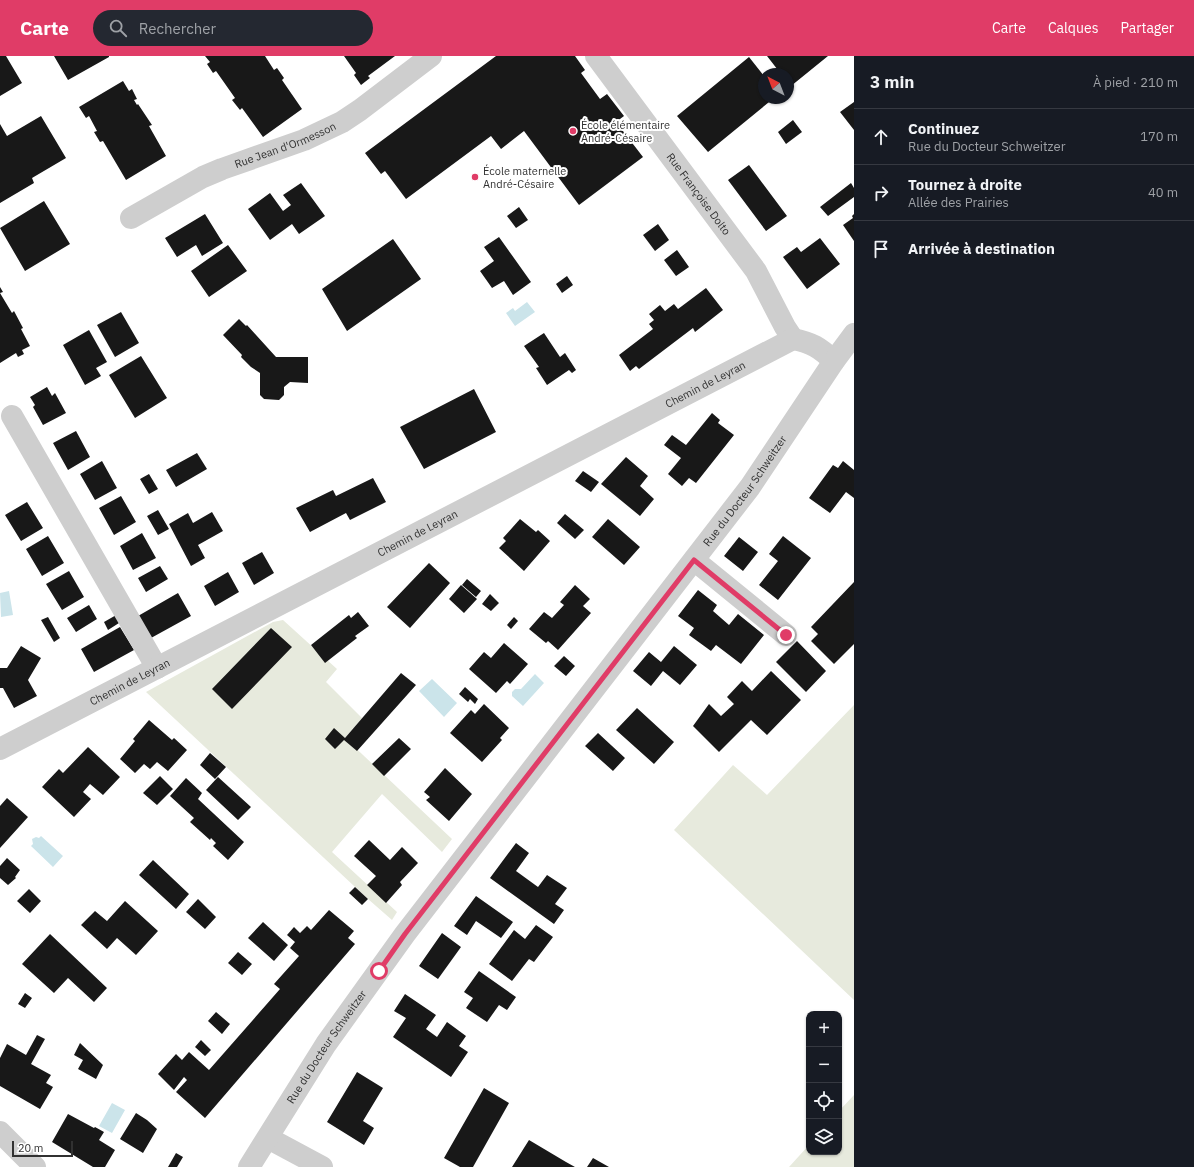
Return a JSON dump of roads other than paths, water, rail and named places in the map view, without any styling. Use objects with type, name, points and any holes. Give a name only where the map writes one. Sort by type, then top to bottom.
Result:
[{"type":"street","name":"Rue Jean d'Ormesson","points":[[131,218],[203,177],[304,140],[342,122],[431,56]]},
{"type":"street","name":"Rue Françoise Dolto","points":[[596,56],[756,271],[785,327],[793,339]]},
{"type":"street","name":"Rue du Docteur Schweitzer","points":[[249,1167],[326,1044],[405,934],[750,487],[834,360],[854,334]]},
{"type":"street","points":[[793,339],[808,342],[834,360]]},
{"type":"street","name":"Chemin de Leyran","points":[[0,749],[793,339]]},
{"type":"street","points":[[12,416],[157,668]]},
{"type":"street","points":[[694,560],[786,635]]},
{"type":"street","points":[[0,1132],[35,1167]]},
{"type":"street","points":[[268,1138],[322,1167]]},
{"type":"water","points":[[527,302],[535,312],[515,326],[506,313],[513,308],[515,311]]},
{"type":"water","points":[[9,591],[13,615],[1,617],[0,593]]},
{"type":"water","points":[[535,674],[544,683],[523,706],[512,696],[512,692],[515,689],[521,689]]},
{"type":"water","points":[[432,679],[457,703],[444,717],[419,691]]},
{"type":"water","points":[[41,836],[63,856],[53,867],[31,846],[33,844],[32,839],[36,837],[39,838]]},
{"type":"water","points":[[112,1103],[125,1110],[112,1133],[99,1126]]},
{"type":"place","name":"École élémentaire André-Césaire","points":[[573,131]]},
{"type":"place","name":"École maternelle André-Césaire","points":[[475,177]]}]
